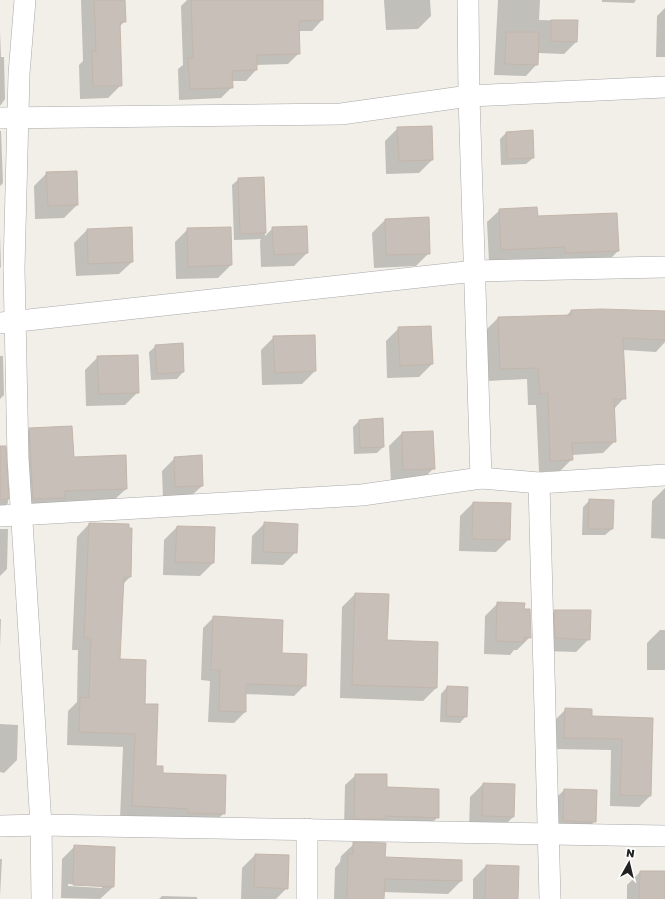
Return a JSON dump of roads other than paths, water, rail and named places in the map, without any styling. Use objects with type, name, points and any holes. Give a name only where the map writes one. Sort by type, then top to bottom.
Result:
[{"type":"street","points":[[25,0],[19,74],[9,118],[14,268],[8,323],[41,825],[42,899]]},
{"type":"street","points":[[468,0],[469,96],[481,478]]},
{"type":"street","points":[[9,118],[341,114],[469,96],[665,87]]},
{"type":"street","points":[[8,323],[475,271],[665,267]]},
{"type":"street","points":[[0,516],[362,495],[481,478],[539,483],[665,475]]},
{"type":"street","points":[[539,483],[547,834],[550,899]]},
{"type":"street","points":[[0,826],[41,825],[665,836]]},
{"type":"street","points":[[307,830],[308,899]]}]
